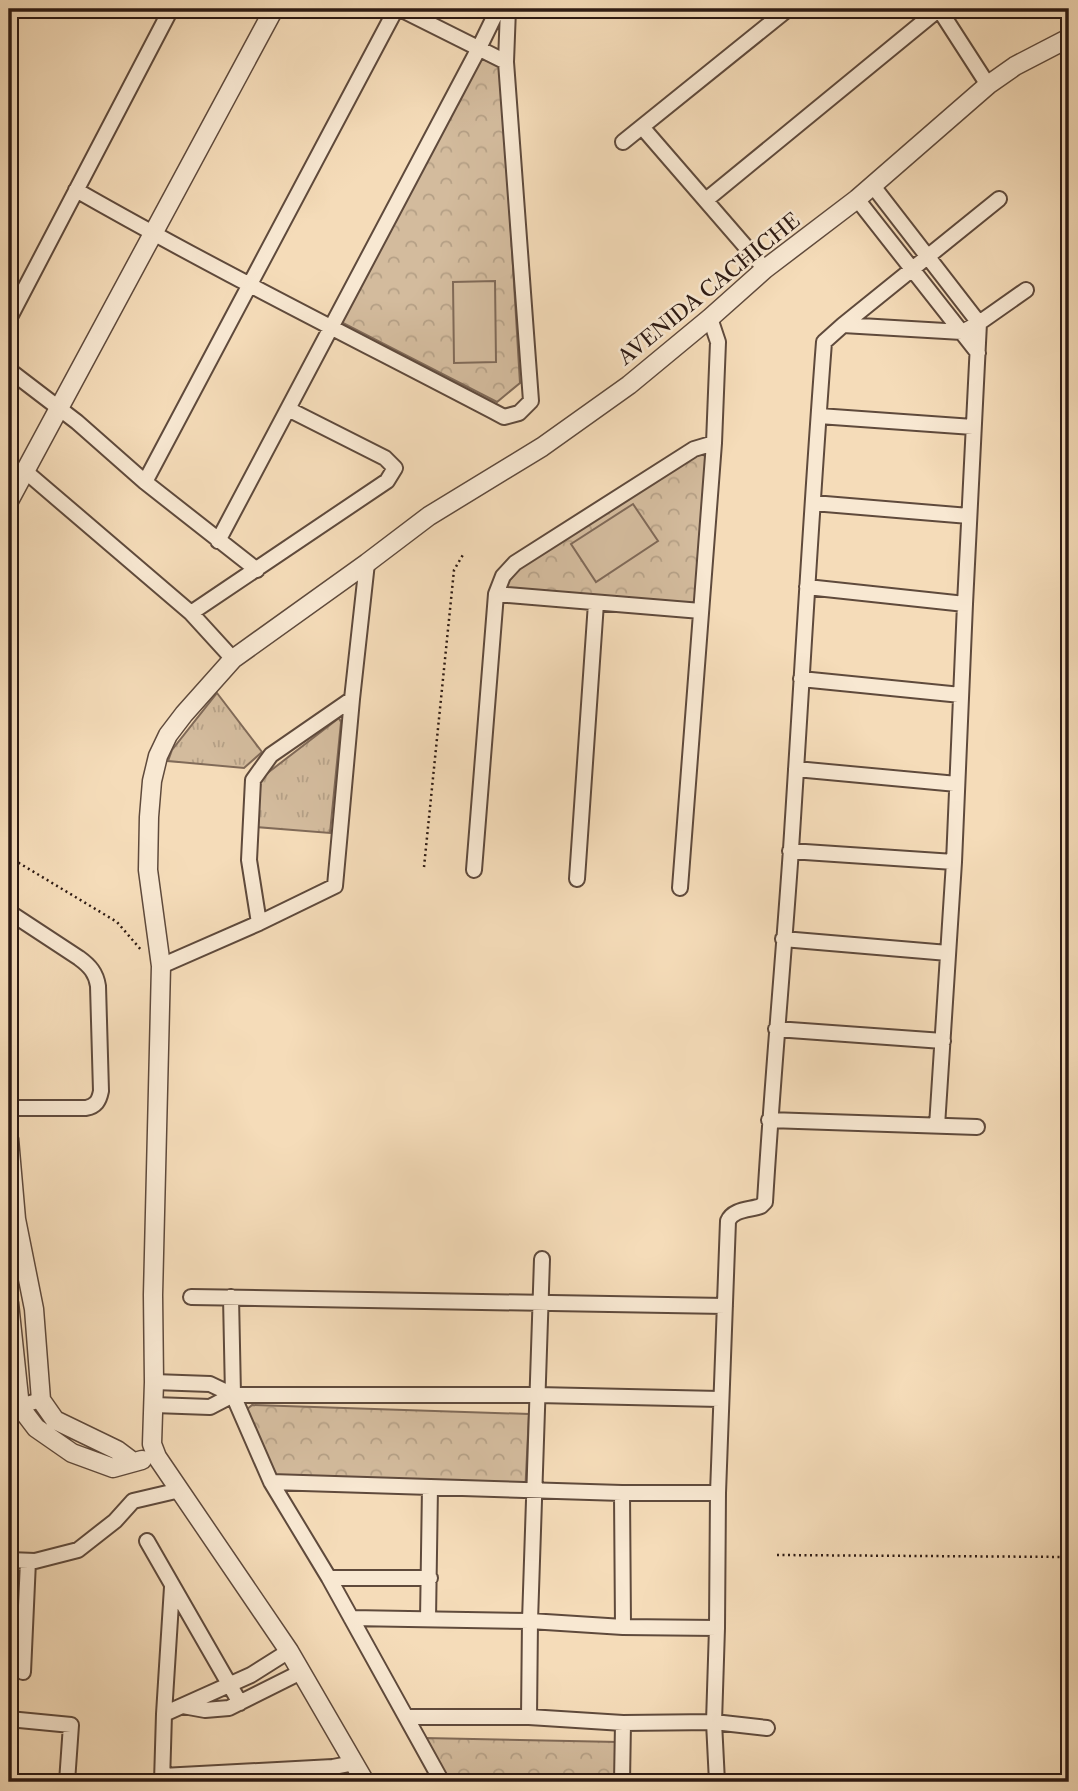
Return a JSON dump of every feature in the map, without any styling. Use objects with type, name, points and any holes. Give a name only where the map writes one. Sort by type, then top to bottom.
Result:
[{"type":"street","points":[[9,318],[171,9]]},
{"type":"street","points":[[9,501],[274,9]]},
{"type":"street","points":[[145,482],[398,9],[506,62]]},
{"type":"street","points":[[218,541],[498,9]]},
{"type":"street","points":[[76,190],[249,285],[504,417],[519,413],[531,401],[506,62],[508,9]]},
{"type":"street","points":[[624,142],[788,9]]},
{"type":"street","points":[[706,200],[939,9],[988,85]]},
{"type":"street","name":"AVENIDA CACHICHE","points":[[158,1457],[152,1444],[161,967],[148,870],[152,781],[158,756],[168,735],[233,659],[429,516],[542,447],[629,385],[765,269],[857,200],[988,85],[1015,66],[1069,37]]},
{"type":"street","points":[[642,127],[765,269]]},
{"type":"street","points":[[873,186],[979,323],[954,862],[937,1126]]},
{"type":"street","points":[[717,1782],[714,1722],[718,1493],[728,1221],[735,1213],[761,1206],[765,1202],[824,342],[999,199]]},
{"type":"street","points":[[857,200],[978,353]]},
{"type":"street","points":[[844,325],[962,332],[1026,290]]},
{"type":"street","points":[[680,888],[714,443],[718,342],[710,318]]},
{"type":"street","points":[[9,370],[60,408],[145,482],[257,570]]},
{"type":"street","points":[[191,613],[387,481],[395,468],[385,458],[288,409]]},
{"type":"street","points":[[819,416],[974,427]]},
{"type":"street","points":[[474,870],[496,594],[503,576],[515,563],[694,449],[714,443]]},
{"type":"street","points":[[25,471],[191,613],[233,659]]},
{"type":"street","points":[[813,503],[969,516]]},
{"type":"street","points":[[161,967],[335,886],[367,563]]},
{"type":"street","points":[[807,587],[965,604]]},
{"type":"street","points":[[496,594],[701,611]]},
{"type":"street","points":[[577,879],[596,603]]},
{"type":"street","points":[[801,679],[961,695]]},
{"type":"street","points":[[259,923],[249,860],[253,780],[271,755],[352,699]]},
{"type":"street","points":[[796,769],[957,784]]},
{"type":"street","points":[[790,851],[954,862]]},
{"type":"street","points":[[9,912],[79,958],[93,971],[98,986],[101,1091],[94,1106],[86,1108],[9,1108]]},
{"type":"street","points":[[783,939],[948,953]]},
{"type":"street","points":[[776,1030],[943,1041]]},
{"type":"street","points":[[769,1120],[976,1127]]},
{"type":"street","points":[[9,1139],[12,1219],[34,1309],[41,1400],[55,1420],[117,1450],[133,1462]]},
{"type":"street","points":[[529,1717],[542,1259]]},
{"type":"street","points":[[191,1297],[725,1307]]},
{"type":"street","points":[[232,1297],[233,1395],[271,1482],[329,1578],[442,1782]]},
{"type":"street","points":[[34,1309],[9,1309],[15,1408],[36,1428],[72,1453],[113,1468],[158,1457],[289,1651],[365,1782]]},
{"type":"street","points":[[154,1382],[210,1384],[233,1395],[537,1395],[720,1399]]},
{"type":"street","points":[[154,1405],[211,1407],[233,1395]]},
{"type":"street","points":[[15,1408],[41,1400]]},
{"type":"street","points":[[271,1482],[622,1493],[718,1493]]},
{"type":"street","points":[[428,1619],[430,1487]]},
{"type":"street","points":[[9,1560],[35,1561],[78,1550],[115,1521],[133,1501],[180,1490]]},
{"type":"street","points":[[622,1493],[623,1626]]},
{"type":"street","points":[[147,1541],[240,1703]]},
{"type":"street","points":[[23,1672],[28,1561]]},
{"type":"street","points":[[329,1578],[430,1578]]},
{"type":"street","points":[[173,1586],[162,1779],[333,1767],[354,1763]]},
{"type":"street","points":[[351,1618],[717,1628]]},
{"type":"street","points":[[164,1714],[251,1675],[289,1651]]},
{"type":"street","points":[[183,1706],[205,1710],[229,1708],[301,1672]]},
{"type":"street","points":[[407,1717],[529,1717],[623,1723],[714,1722],[767,1728]]},
{"type":"street","points":[[9,1719],[71,1725],[67,1782]]},
{"type":"street","points":[[622,1782],[623,1723]]},
{"type":"path","points":[[424,867],[454,570],[464,553]]},
{"type":"path","points":[[9,857],[117,922],[140,949],[161,967]]},
{"type":"path","points":[[777,1555],[1069,1557]]},
{"type":"green space","points":[[478,57],[501,67],[520,383],[497,402],[339,321]]},
{"type":"green space","points":[[495,281],[496,362],[454,363],[453,282]]},
{"type":"green space","points":[[697,453],[706,456],[696,604],[510,593],[506,585],[519,568]]},
{"type":"green space","points":[[633,504],[658,541],[596,582],[571,544]]},
{"type":"green space","points":[[217,693],[262,752],[244,768],[168,761],[172,750]]},
{"type":"green space","points":[[339,718],[341,722],[330,833],[256,827],[261,778]]},
{"type":"green space","points":[[252,1405],[529,1414],[525,1495],[277,1486],[245,1411]]},
{"type":"green space","points":[[424,1738],[618,1742],[616,1782],[444,1782]]}]
